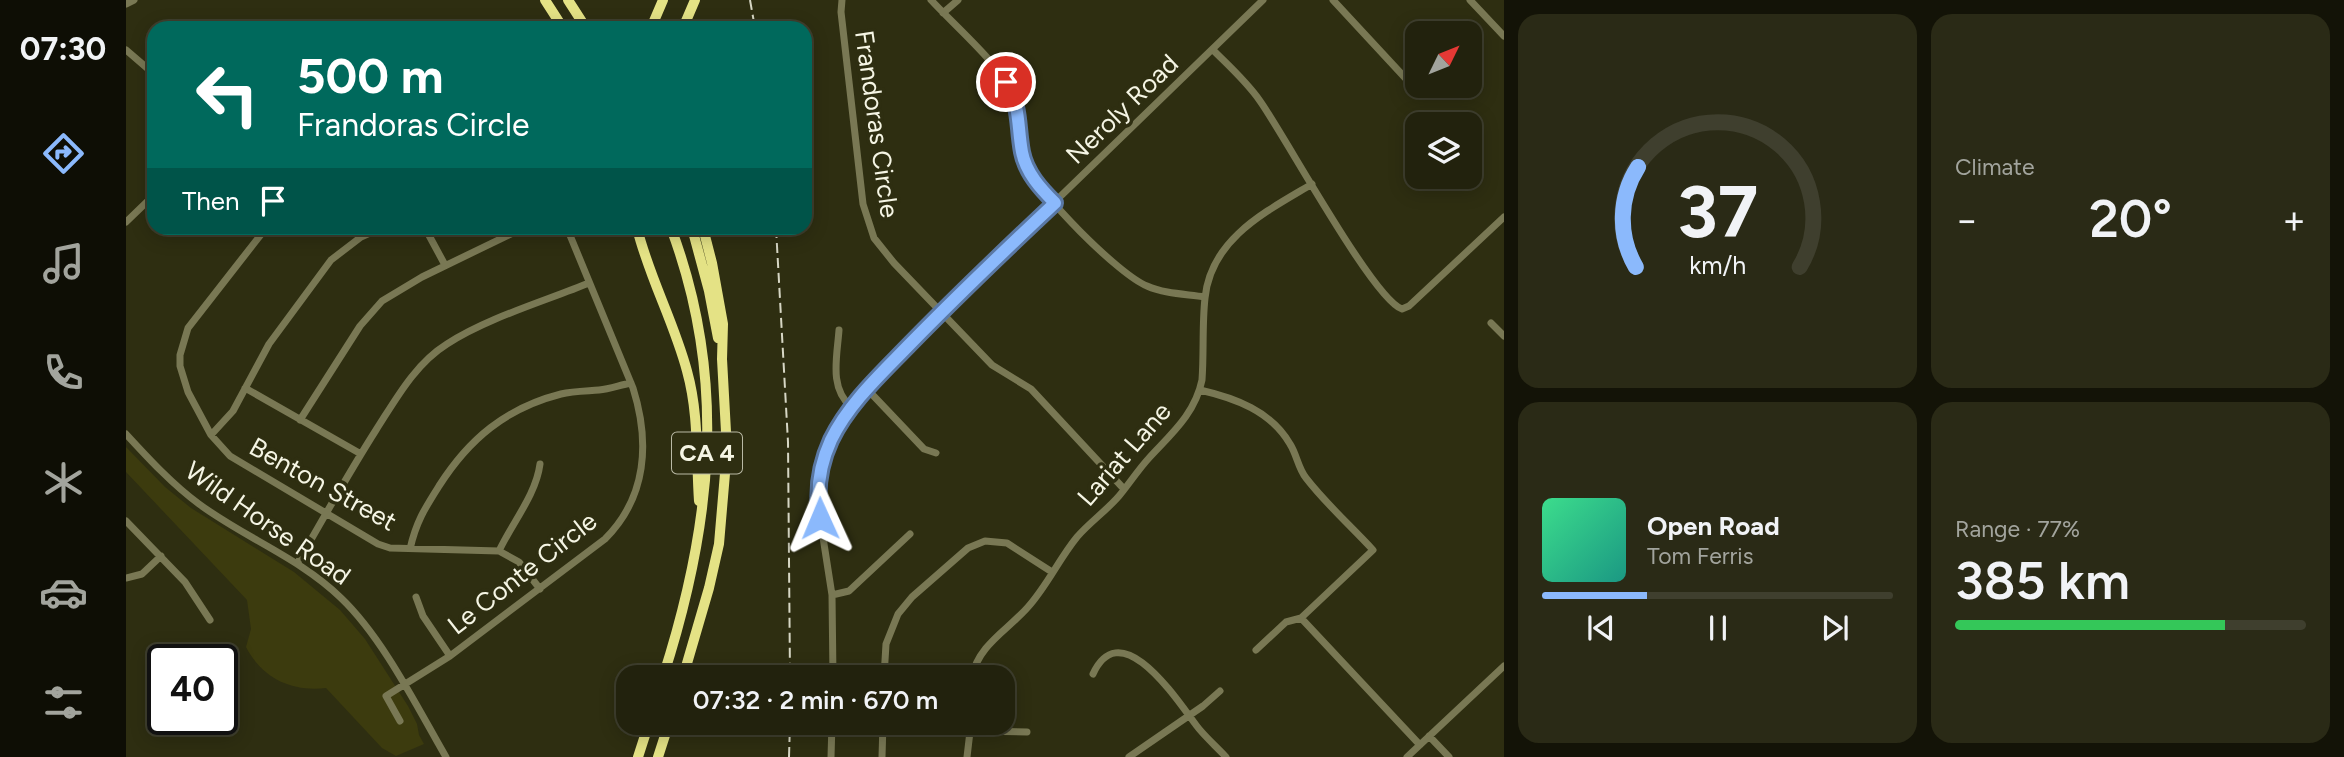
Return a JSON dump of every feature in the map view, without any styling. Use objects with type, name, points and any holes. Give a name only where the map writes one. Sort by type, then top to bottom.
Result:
[{"type":"highway","points":[[545,0],[558,21]]},
{"type":"highway","points":[[568,0],[582,21]]},
{"type":"highway","points":[[654,21],[663,0]]},
{"type":"highway","points":[[686,21],[695,0]]},
{"type":"highway","points":[[639,235],[684,360],[691,389],[698,433],[701,527]]},
{"type":"highway","name":"CA 4","points":[[667,665],[690,585],[701,527],[708,444],[702,342],[674,235]]},
{"type":"highway","name":"CA 4","points":[[687,665],[719,544],[726,450],[722,359],[709,291],[694,235]]},
{"type":"highway","points":[[705,235],[723,324],[722,359]]},
{"type":"highway","points":[[638,757],[645,735]]},
{"type":"highway","points":[[659,757],[665,735]]},
{"type":"street","points":[[126,5],[134,0]]},
{"type":"street","name":"Frandoras Circle","points":[[842,0],[841,12],[869,229],[881,249],[992,365],[1031,389],[1125,489]]},
{"type":"street","points":[[931,0],[1006,82],[1018,109],[1025,162],[1039,187],[1127,275],[1161,291],[1205,297]]},
{"type":"street","points":[[943,13],[958,0]]},
{"type":"street","name":"Neroly Road","points":[[833,665],[832,595],[819,512],[819,484],[830,441],[851,407],[941,312],[1263,0]]},
{"type":"street","points":[[1333,0],[1405,78]]},
{"type":"street","points":[[1470,0],[1504,36]]},
{"type":"street","points":[[126,50],[147,68]]},
{"type":"street","points":[[1213,50],[1258,97],[1374,282],[1396,307],[1406,308],[1504,217]]},
{"type":"street","name":"Lariat Lane","points":[[976,665],[988,646],[1026,610],[1078,537],[1125,489],[1143,464],[1181,424],[1200,390],[1204,358],[1205,297],[1212,271],[1232,239],[1252,220],[1312,184]]},
{"type":"street","points":[[126,222],[147,202]]},
{"type":"street","name":"Benton Street","points":[[261,235],[188,328],[180,355],[180,366],[188,392],[211,435],[230,456],[378,544],[390,548],[499,551]]},
{"type":"street","points":[[211,435],[229,418],[269,344],[323,269],[365,235]]},
{"type":"street","points":[[429,235],[445,265]]},
{"type":"street","points":[[300,420],[371,312],[398,290],[507,235]]},
{"type":"street","name":"Le Conte Circle","points":[[403,684],[450,656],[611,532],[621,520],[635,491],[644,452],[640,412],[631,383],[570,235]]},
{"type":"street","points":[[297,564],[361,454],[415,372],[446,344],[494,321],[589,283]]},
{"type":"street","points":[[1491,323],[1504,337]]},
{"type":"street","points":[[839,330],[836,383],[842,397],[851,407]]},
{"type":"street","points":[[411,549],[418,520],[456,460],[493,424],[563,393],[631,383]]},
{"type":"street","points":[[245,388],[361,454]]},
{"type":"street","points":[[867,389],[924,449],[936,453]]},
{"type":"street","points":[[1200,390],[1242,403],[1271,421],[1291,445],[1305,477],[1373,550],[1301,618],[1286,622],[1256,650]]},
{"type":"street","name":"Wild Horse Road","points":[[126,435],[173,484],[201,505],[324,583],[356,613],[386,656],[446,757]]},
{"type":"street","points":[[540,464],[537,483],[499,551],[519,562],[540,589]]},
{"type":"street","points":[[126,521],[162,556],[199,600],[210,620]]},
{"type":"street","points":[[832,595],[849,591],[910,534]]},
{"type":"street","points":[[885,665],[886,644],[898,614],[912,597],[968,548],[985,541],[1007,543],[1052,572]]},
{"type":"street","points":[[126,578],[142,573],[162,556]]},
{"type":"street","points":[[416,597],[424,616],[450,656]]},
{"type":"street","points":[[1301,618],[1420,745]]},
{"type":"street","points":[[1093,674],[1097,664],[1109,655],[1130,654],[1143,663],[1178,700],[1196,726],[1226,757]]},
{"type":"street","points":[[1407,757],[1504,666]]},
{"type":"street","points":[[400,721],[386,696],[403,684]]},
{"type":"street","points":[[1129,757],[1220,691]]},
{"type":"street","points":[[1015,731],[1027,732]]},
{"type":"street","points":[[831,757],[832,735]]},
{"type":"street","points":[[882,757],[883,735]]},
{"type":"street","points":[[967,757],[970,735]]},
{"type":"street","points":[[1429,736],[1448,757]]},
{"type":"shaded area","points":[[126,447],[165,487],[191,508],[294,572],[340,610],[365,639],[408,706],[424,744],[396,756],[382,748],[326,688],[290,685],[269,675],[260,667],[246,647],[251,629],[247,600],[126,472]]},
{"type":"railway","points":[[750,0],[754,21]]},
{"type":"railway","points":[[776,235],[788,442],[790,665]]},
{"type":"railway","points":[[789,757],[790,735]]},
{"type":"route","points":[[820,518],[818,493],[821,471],[830,441],[845,415],[941,312],[1055,203],[1039,187],[1025,162],[1018,109],[1006,82]]}]
